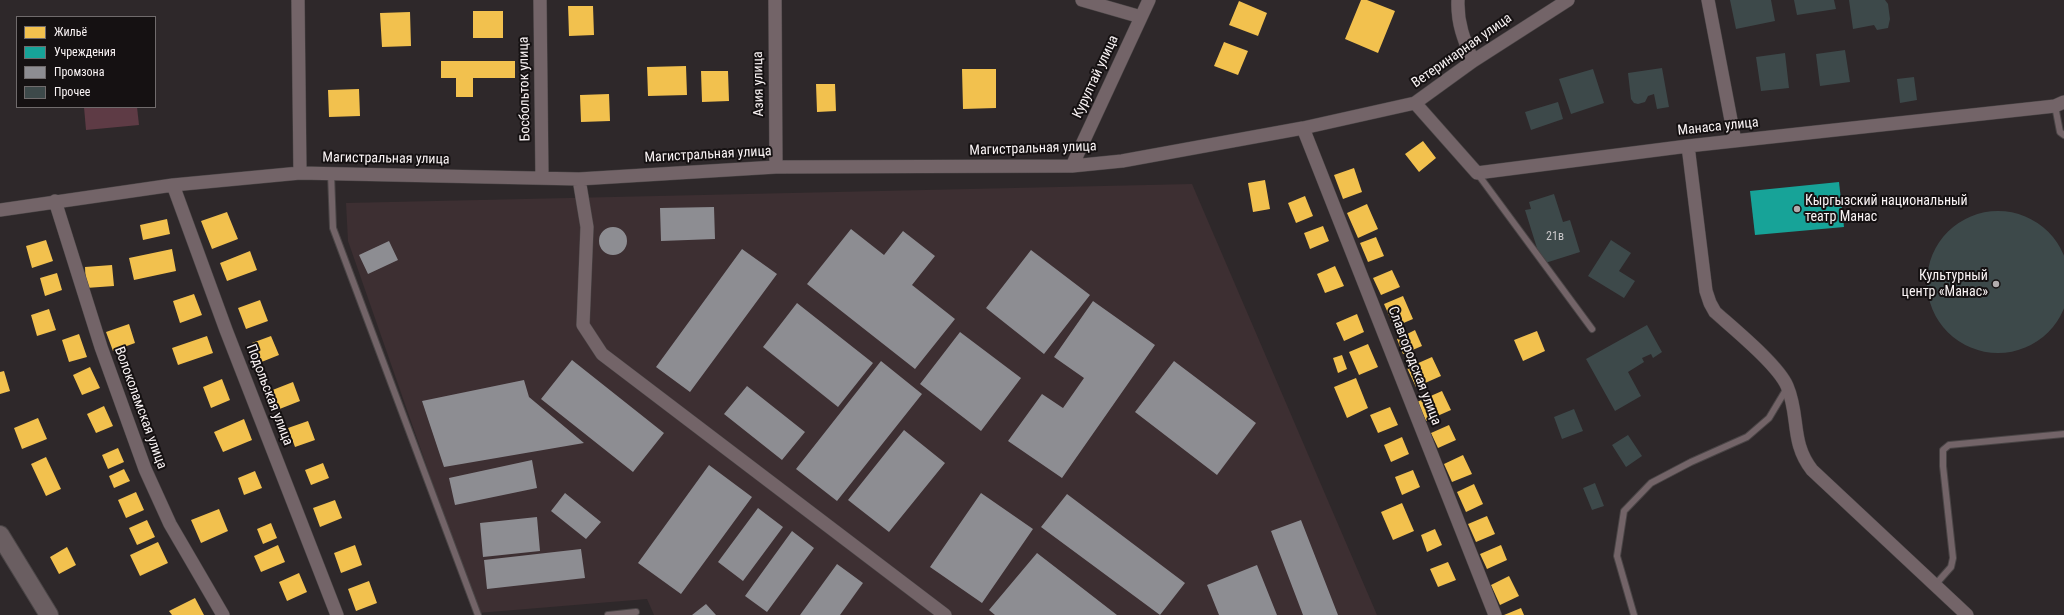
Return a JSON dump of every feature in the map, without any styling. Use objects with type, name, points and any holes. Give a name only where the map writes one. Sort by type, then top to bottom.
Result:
[{"type":"main road","points":[[0,534],[49,615]]},
{"type":"street","points":[[298,0],[300,174]]},
{"type":"street","name":"Босбольток улица","points":[[540,0],[542,177]]},
{"type":"street","name":"Азия улица","points":[[775,0],[776,167]]},
{"type":"street","points":[[1082,0],[1141,17]]},
{"type":"street","name":"Курултай улица","points":[[1072,166],[1149,0]]},
{"type":"street","points":[[1458,0],[1458,16],[1462,35],[1473,61]]},
{"type":"street","name":"Ветеринарная улица","points":[[1415,103],[1473,61],[1568,0]]},
{"type":"street","points":[[1708,0],[1735,141]]},
{"type":"street","points":[[1415,103],[1477,172]]},
{"type":"street","name":"Магистральная улица","points":[[0,210],[173,185],[300,174],[542,177],[579,179],[776,167],[1072,166],[1122,161],[1303,128],[1415,103]]},
{"type":"street","name":"Манаса улица","points":[[1477,172],[1688,146],[2061,106]]},
{"type":"street","name":"Славгородская улица","points":[[1303,128],[1495,615]]},
{"type":"street","points":[[1688,146],[1706,291],[1710,303],[1716,312],[1782,377],[1788,387],[1798,445],[1804,460],[1812,470],[1967,615]]},
{"type":"street","points":[[579,179],[587,227],[583,325],[602,354],[945,615]]},
{"type":"street","name":"Подольская улица","points":[[173,185],[226,330],[337,615]]},
{"type":"street","name":"Волоколамская улица","points":[[55,201],[101,347],[145,469],[170,524],[223,615]]},
{"type":"lane","points":[[2061,106],[2060,132],[2064,135]]},
{"type":"lane","points":[[1477,172],[1592,329]]},
{"type":"lane","points":[[331,174],[333,228],[478,615]]},
{"type":"lane","points":[[1634,615],[1617,556],[1624,511],[1651,484],[1691,462],[1747,437],[1769,418],[1788,387]]},
{"type":"lane","points":[[1934,585],[1951,567],[1953,558],[1943,466],[1943,450],[1948,445],[2064,434]]},
{"type":"lane","points":[[608,615],[636,612]]},
{"type":"shaded area","points":[[84,108],[137,108],[139,125],[86,130]]},
{"type":"shaded area","points":[[1192,184],[1377,615],[654,615],[647,599],[478,613],[348,241],[346,203]]},
{"type":"building: Жильё","points":[[1361,0],[1367,0],[1395,11],[1378,53],[1345,39]]},
{"type":"building: Жильё","points":[[1239,1],[1267,13],[1258,36],[1229,25]]},
{"type":"building: Жильё","points":[[568,6],[593,6],[594,35],[569,36]]},
{"type":"building: Жильё","points":[[473,11],[503,11],[503,38],[473,38]]},
{"type":"building: Жильё","points":[[410,12],[411,46],[382,47],[380,13]]},
{"type":"building: Жильё","points":[[1224,42],[1248,51],[1238,75],[1214,66]]},
{"type":"building: Жильё","points":[[441,61],[515,61],[515,78],[473,78],[473,97],[456,97],[456,78],[441,78]]},
{"type":"building: Жильё","points":[[686,66],[687,95],[648,96],[647,67]]},
{"type":"building: Жильё","points":[[962,69],[996,69],[996,108],[963,109]]},
{"type":"building: Жильё","points":[[701,71],[728,71],[729,101],[702,102]]},
{"type":"building: Жильё","points":[[816,84],[835,84],[836,111],[817,112]]},
{"type":"building: Жильё","points":[[359,89],[360,116],[329,117],[328,90]]},
{"type":"building: Жильё","points":[[609,94],[610,121],[581,122],[580,95]]},
{"type":"building: Жильё","points":[[1423,141],[1436,158],[1419,172],[1405,154]]},
{"type":"building: Жильё","points":[[1354,168],[1362,192],[1343,199],[1334,175]]},
{"type":"building: Жильё","points":[[1265,180],[1270,209],[1253,212],[1248,183]]},
{"type":"building: Жильё","points":[[1305,196],[1313,216],[1296,223],[1288,203]]},
{"type":"building: Жильё","points":[[1367,204],[1378,229],[1358,238],[1347,213]]},
{"type":"building: Жильё","points":[[227,212],[238,239],[212,249],[201,221]]},
{"type":"building: Жильё","points":[[167,219],[170,234],[143,240],[140,225]]},
{"type":"building: Жильё","points":[[1323,226],[1329,241],[1310,249],[1304,233]]},
{"type":"building: Жильё","points":[[1376,237],[1384,256],[1368,262],[1360,243]]},
{"type":"building: Жильё","points":[[46,240],[53,261],[32,268],[26,246]]},
{"type":"building: Жильё","points":[[172,249],[176,271],[134,280],[129,258]]},
{"type":"building: Жильё","points":[[250,251],[257,270],[227,281],[220,263]]},
{"type":"building: Жильё","points":[[112,265],[114,286],[86,288],[85,267]]},
{"type":"building: Жильё","points":[[1335,266],[1344,286],[1325,293],[1317,274]]},
{"type":"building: Жильё","points":[[1392,270],[1400,287],[1381,295],[1373,278]]},
{"type":"building: Жильё","points":[[57,273],[62,290],[45,296],[40,278]]},
{"type":"building: Жильё","points":[[194,294],[202,315],[180,323],[173,301]]},
{"type":"building: Жильё","points":[[1403,296],[1413,319],[1394,327],[1384,304]]},
{"type":"building: Жильё","points":[[260,300],[268,321],[246,329],[238,308]]},
{"type":"building: Жильё","points":[[49,309],[56,330],[37,336],[31,315]]},
{"type":"building: Жильё","points":[[1357,314],[1364,332],[1344,341],[1336,323]]},
{"type":"building: Жильё","points":[[129,324],[135,343],[113,351],[106,332]]},
{"type":"building: Жильё","points":[[1415,330],[1422,346],[1403,354],[1397,339]]},
{"type":"building: Жильё","points":[[1537,331],[1545,351],[1523,361],[1514,340]]},
{"type":"building: Жильё","points":[[79,334],[87,357],[69,362],[62,340]]},
{"type":"building: Жильё","points":[[207,336],[213,353],[178,365],[172,348]]},
{"type":"building: Жильё","points":[[271,336],[279,355],[259,363],[252,343]]},
{"type":"building: Жильё","points":[[1368,344],[1378,367],[1359,375],[1349,352]]},
{"type":"building: Жильё","points":[[1342,355],[1347,369],[1338,373],[1333,358]]},
{"type":"building: Жильё","points":[[1432,357],[1441,376],[1416,387],[1407,368]]},
{"type":"building: Жильё","points":[[90,367],[100,388],[82,395],[73,375]]},
{"type":"building: Жильё","points":[[4,371],[10,391],[0,394],[0,372]]},
{"type":"building: Жильё","points":[[1356,378],[1368,408],[1347,418],[1334,387]]},
{"type":"building: Жильё","points":[[222,379],[230,400],[211,408],[203,387]]},
{"type":"building: Жильё","points":[[293,382],[300,401],[277,410],[270,391]]},
{"type":"building: Жильё","points":[[1442,391],[1451,410],[1426,421],[1417,402]]},
{"type":"building: Жильё","points":[[104,406],[113,426],[96,433],[87,414]]},
{"type":"building: Жильё","points":[[1390,407],[1398,425],[1378,433],[1370,415]]},
{"type":"building: Жильё","points":[[38,418],[47,439],[22,449],[14,428]]},
{"type":"building: Жильё","points":[[244,419],[252,440],[223,452],[214,432]]},
{"type":"building: Жильё","points":[[308,421],[315,440],[295,447],[288,428]]},
{"type":"building: Жильё","points":[[1449,425],[1456,440],[1438,448],[1431,433]]},
{"type":"building: Жильё","points":[[1402,437],[1409,454],[1391,462],[1384,445]]},
{"type":"building: Жильё","points":[[118,448],[124,462],[108,469],[102,455]]},
{"type":"building: Жильё","points":[[1463,455],[1472,474],[1452,482],[1444,464]]},
{"type":"building: Жильё","points":[[46,457],[61,489],[46,496],[31,464]]},
{"type":"building: Жильё","points":[[323,463],[329,478],[311,485],[305,470]]},
{"type":"building: Жильё","points":[[124,469],[130,481],[114,488],[109,476]]},
{"type":"building: Жильё","points":[[1413,470],[1420,487],[1402,495],[1395,477]]},
{"type":"building: Жильё","points":[[255,471],[262,488],[244,495],[238,478]]},
{"type":"building: Жильё","points":[[1474,484],[1483,504],[1466,512],[1457,492]]},
{"type":"building: Жильё","points":[[136,492],[144,510],[126,518],[118,500]]},
{"type":"building: Жильё","points":[[335,500],[342,518],[320,527],[313,508]]},
{"type":"building: Жильё","points":[[1402,503],[1414,531],[1393,540],[1381,512]]},
{"type":"building: Жильё","points":[[219,509],[228,531],[201,543],[191,520]]},
{"type":"building: Жильё","points":[[1487,516],[1495,534],[1476,542],[1468,524]]},
{"type":"building: Жильё","points":[[147,520],[155,537],[137,545],[129,528]]},
{"type":"building: Жильё","points":[[271,523],[277,538],[263,544],[257,529]]},
{"type":"building: Жильё","points":[[1435,529],[1442,545],[1427,552],[1421,535]]},
{"type":"building: Жильё","points":[[158,542],[168,563],[140,576],[130,555]]},
{"type":"building: Жильё","points":[[278,545],[285,562],[261,572],[254,556]]},
{"type":"building: Жильё","points":[[355,545],[362,565],[341,573],[334,553]]},
{"type":"building: Жильё","points":[[1501,545],[1507,560],[1487,569],[1480,554]]},
{"type":"building: Жильё","points":[[67,547],[76,565],[59,574],[50,557]]},
{"type":"building: Жильё","points":[[1448,562],[1456,580],[1438,587],[1430,569]]},
{"type":"building: Жильё","points":[[299,573],[307,592],[287,601],[279,582]]},
{"type":"building: Жильё","points":[[1509,576],[1519,596],[1500,605],[1491,585]]},
{"type":"building: Жильё","points":[[369,581],[377,603],[356,611],[348,589]]},
{"type":"building: Жильё","points":[[195,598],[204,615],[172,615],[169,611]]},
{"type":"building: Жильё","points":[[1521,608],[1524,615],[1504,615]]},
{"type":"building: Учреждения","name":"Кыргызский национальный театр Манас","points":[[1839,182],[1844,227],[1755,235],[1750,191]]},
{"type":"building: Промзона","points":[[714,207],[715,239],[661,241],[660,208]]},
{"type":"building: Промзона","points":[[613,227],[619,228],[623,231],[626,235],[626,247],[623,251],[619,254],[613,255],[607,254],[603,251],[600,247],[599,241],[600,235],[603,231],[607,228]]},
{"type":"building: Промзона","points":[[851,229],[884,255],[903,231],[935,256],[912,285],[955,319],[915,369],[807,284]]},
{"type":"building: Промзона","points":[[389,241],[398,260],[368,274],[359,255]]},
{"type":"building: Промзона","points":[[742,249],[777,274],[690,392],[656,367]]},
{"type":"building: Промзона","points":[[1031,250],[1090,295],[1044,354],[986,308]]},
{"type":"building: Промзона","points":[[1093,301],[1155,345],[1062,478],[1008,441],[1042,394],[1063,408],[1084,378],[1054,357]]},
{"type":"building: Промзона","points":[[797,303],[873,363],[838,407],[763,347]]},
{"type":"building: Промзона","points":[[960,332],[1021,378],[981,431],[920,384]]},
{"type":"building: Промзона","points":[[572,360],[664,433],[633,472],[541,399]]},
{"type":"building: Промзона","points":[[881,361],[922,394],[837,501],[796,469]]},
{"type":"building: Промзона","points":[[1174,361],[1256,423],[1217,475],[1135,412]]},
{"type":"building: Промзона","points":[[524,380],[529,397],[584,443],[444,467],[422,401]]},
{"type":"building: Промзона","points":[[747,386],[805,432],[782,460],[724,414]]},
{"type":"building: Промзона","points":[[904,430],[945,463],[889,532],[848,500]]},
{"type":"building: Промзона","points":[[532,460],[537,488],[455,505],[449,478]]},
{"type":"building: Промзона","points":[[709,465],[752,497],[681,594],[638,563]]},
{"type":"building: Промзона","points":[[565,493],[601,522],[586,539],[551,511]]},
{"type":"building: Промзона","points":[[981,493],[1033,529],[982,603],[930,567]]},
{"type":"building: Промзона","points":[[1067,494],[1185,583],[1160,615],[1041,527]]},
{"type":"building: Промзона","points":[[758,508],[783,527],[743,581],[718,562]]},
{"type":"building: Промзона","points":[[537,517],[540,551],[483,557],[480,523]]},
{"type":"building: Промзона","points":[[1301,520],[1338,615],[1303,615],[1271,531]]},
{"type":"building: Промзона","points":[[792,531],[814,548],[767,612],[745,596]]},
{"type":"building: Промзона","points":[[581,549],[585,578],[487,589],[484,560]]},
{"type":"building: Промзона","points":[[1037,553],[1117,615],[995,615],[989,610]]},
{"type":"building: Промзона","points":[[837,564],[863,583],[840,615],[800,615]]},
{"type":"building: Промзона","points":[[1257,565],[1277,615],[1219,615],[1207,585]]},
{"type":"building: Промзона","points":[[706,604],[716,615],[692,615]]},
{"type":"building: Прочее","points":[[1730,0],[1771,0],[1775,21],[1736,29]]},
{"type":"building: Прочее","points":[[1794,0],[1834,0],[1836,9],[1797,15]]},
{"type":"building: Прочее","points":[[1849,0],[1885,0],[1888,4],[1890,19],[1888,28],[1877,30],[1874,25],[1853,29]]},
{"type":"building: Прочее","points":[[1845,50],[1850,82],[1820,86],[1816,54]]},
{"type":"building: Прочее","points":[[1785,53],[1789,88],[1761,91],[1756,57]]},
{"type":"building: Прочее","points":[[1662,68],[1669,107],[1657,109],[1654,94],[1648,96],[1645,102],[1638,104],[1634,103],[1631,99],[1628,73]]},
{"type":"building: Прочее","points":[[1593,69],[1604,103],[1571,114],[1559,79]]},
{"type":"building: Прочее","points":[[1914,77],[1917,100],[1900,103],[1897,79]]},
{"type":"building: Прочее","points":[[1558,102],[1563,119],[1531,130],[1525,112]]},
{"type":"building: Прочее","points":[[1554,194],[1563,222],[1570,220],[1580,252],[1542,264],[1525,210],[1531,209],[1529,202]]},
{"type":"building: Прочее","name":"Культурный центр «Манас»","points":[[1998,211],[2018,214],[2025,217],[2043,227],[2053,237],[2065,260],[2065,304],[2063,309],[2053,327],[2043,337],[2018,350],[1998,353],[1984,351],[1978,350],[1959,341],[1943,327],[1930,302],[1927,282],[1929,268],[1930,262],[1939,243],[1953,227],[1978,214]]},
{"type":"building: Прочее","points":[[1611,240],[1631,253],[1619,271],[1635,281],[1624,298],[1588,276]]},
{"type":"building: Прочее","points":[[1647,325],[1662,352],[1653,358],[1651,354],[1642,358],[1644,362],[1628,372],[1641,396],[1615,411],[1586,359]]},
{"type":"building: Прочее","points":[[1574,409],[1583,431],[1562,439],[1554,417]]},
{"type":"building: Прочее","points":[[1628,435],[1642,456],[1626,467],[1612,445]]},
{"type":"building: Прочее","points":[[1595,483],[1604,506],[1592,510],[1583,488]]},
{"type":"place","name":"Кыргызский национальный театр Манас","points":[[1797,209]]},
{"type":"place","name":"Культурный центр «Манас»","points":[[1996,284]]}]
